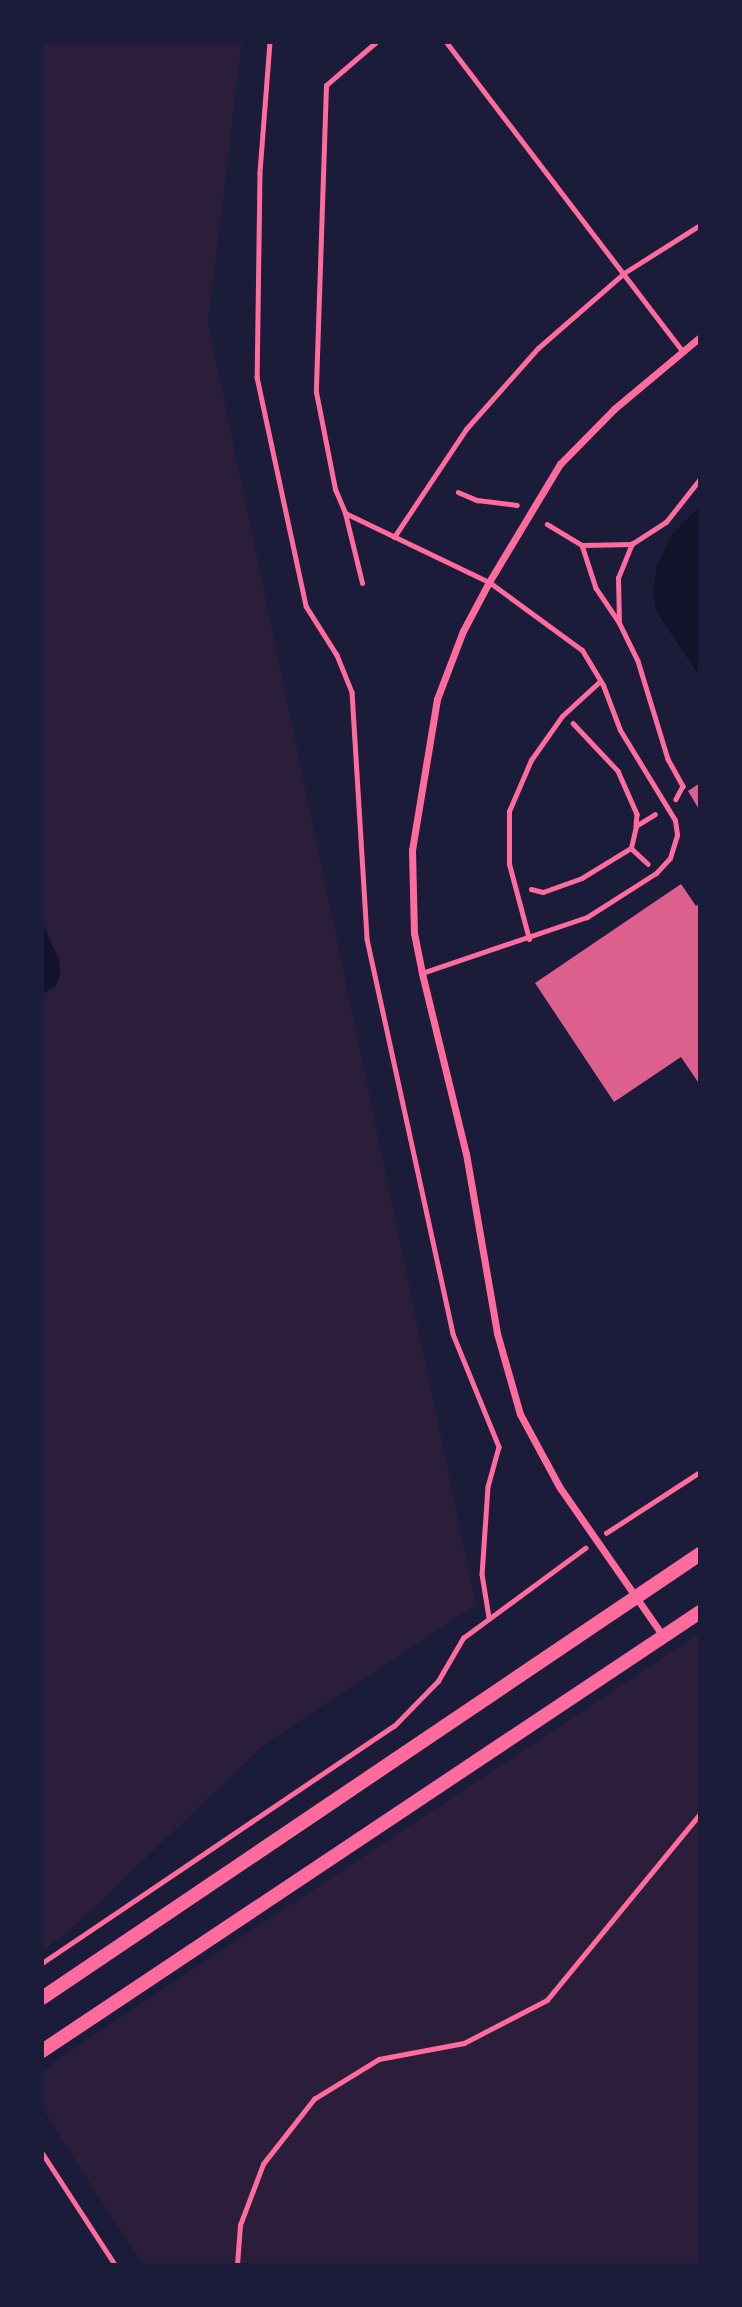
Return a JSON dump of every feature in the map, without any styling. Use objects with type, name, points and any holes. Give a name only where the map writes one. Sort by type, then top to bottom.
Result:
[{"type":"main road","points":[[42,1998],[700,1554]]},
{"type":"main road","points":[[42,2051],[700,1612]]},
{"type":"street","points":[[663,1637],[560,1488],[520,1414],[497,1333],[466,1154],[414,933],[412,850],[423,768],[437,699],[463,631],[489,582],[560,464],[614,409],[700,337]]},
{"type":"lane","points":[[362,583],[345,513],[335,489],[316,392],[326,85],[376,42]]},
{"type":"lane","points":[[446,42],[682,351]]},
{"type":"lane","points":[[394,537],[466,429],[538,348],[624,272],[700,225]]},
{"type":"lane","points":[[345,513],[489,582],[582,650],[600,681],[620,730],[667,807],[677,835],[670,858],[656,873],[587,917],[529,939],[422,973]]},
{"type":"lane","points":[[529,939],[509,864],[509,811],[531,760],[562,716],[600,681]]},
{"type":"lane","points":[[42,2153],[115,2265]]},
{"type":"path","points":[[42,1963],[394,1726],[438,1681],[463,1638],[489,1618],[482,1574],[488,1487],[499,1447],[453,1334],[367,939],[352,692],[337,655],[306,606],[257,377],[260,173],[270,42]]},
{"type":"path","points":[[547,524],[582,545],[632,544],[666,522],[700,480]]},
{"type":"path","points":[[458,492],[477,500],[517,505]]},
{"type":"path","points":[[619,622],[618,578],[632,544]]},
{"type":"path","points":[[582,545],[596,588],[619,622],[638,661],[668,759],[683,786],[682,793],[667,807],[636,826]]},
{"type":"path","points":[[530,889],[543,892],[582,878],[631,848],[636,826],[637,814],[618,771],[568,720]]},
{"type":"path","points":[[631,848],[656,873]]},
{"type":"path","points":[[237,2265],[240,2225],[263,2164],[314,2099],[379,2059],[464,2043],[547,2000],[700,1814]]},
{"type":"shaded area","points":[[42,42],[242,42],[208,323],[476,1605],[265,1744],[64,1936],[42,1950]]},
{"type":"shaded area","points":[[700,506],[700,677],[656,611],[653,590],[657,565],[671,536]]},
{"type":"shaded area","points":[[42,923],[59,959],[60,975],[55,987],[42,994]]},
{"type":"shaded area","points":[[700,1633],[700,2265],[143,2265],[49,2120],[42,2105],[42,2074],[55,2061]]},
{"type":"building","points":[[700,783],[700,811],[688,791]]},
{"type":"building","points":[[681,884],[696,906],[700,903],[700,1085],[681,1057],[614,1102],[535,983]]}]
